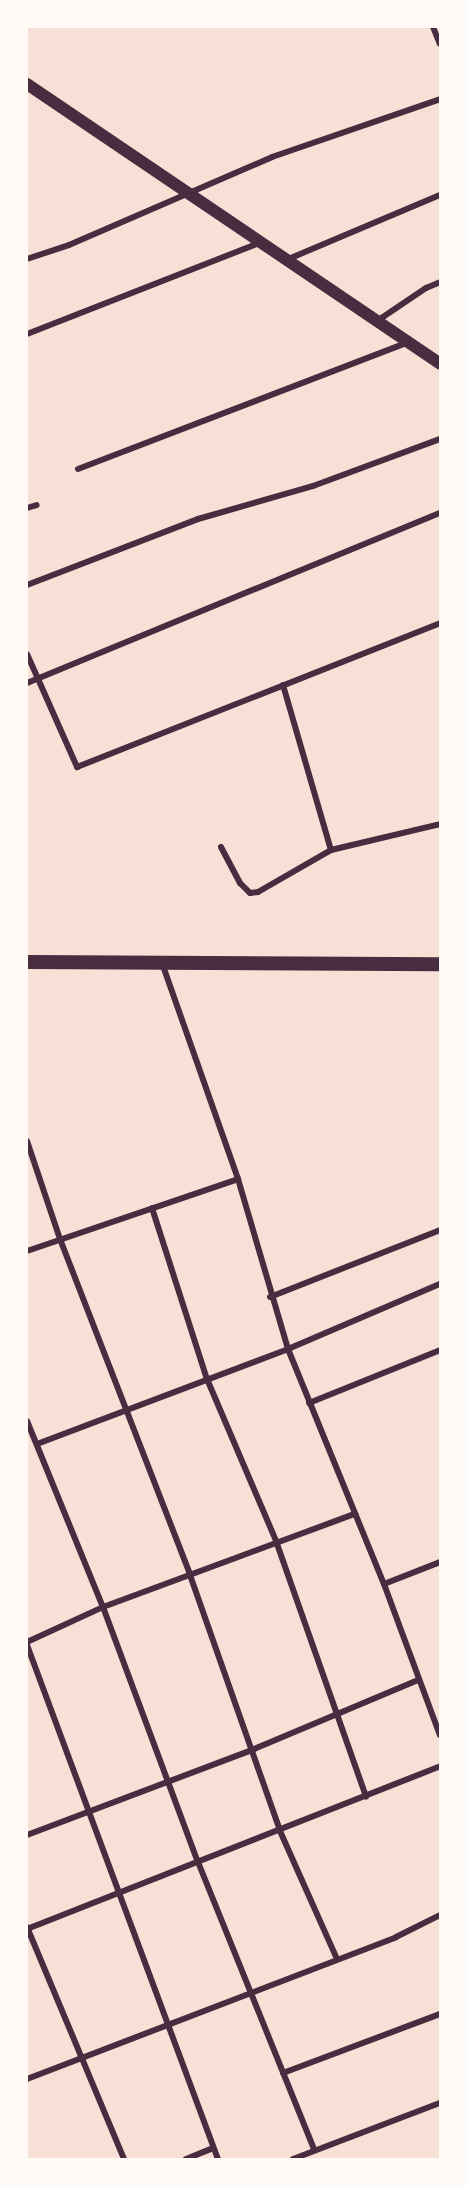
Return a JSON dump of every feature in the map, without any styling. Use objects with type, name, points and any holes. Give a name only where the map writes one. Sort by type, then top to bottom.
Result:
[{"type":"main road","points":[[27,84],[440,364]]},
{"type":"main road","points":[[27,962],[440,964]]},
{"type":"street","points":[[433,27],[440,44]]},
{"type":"street","points":[[27,259],[69,245],[272,157],[440,99]]},
{"type":"street","points":[[285,260],[440,195]]},
{"type":"street","points":[[27,334],[259,243]]},
{"type":"street","points":[[377,322],[426,288],[440,282]]},
{"type":"street","points":[[78,469],[408,342]]},
{"type":"street","points":[[27,585],[198,519],[313,486],[440,439]]},
{"type":"street","points":[[27,508],[37,505]]},
{"type":"street","points":[[27,683],[440,513]]},
{"type":"street","points":[[27,654],[77,767],[440,623]]},
{"type":"street","points":[[283,685],[331,850]]},
{"type":"street","points":[[220,847],[240,884],[250,892],[258,892],[331,850],[440,824]]},
{"type":"street","points":[[161,962],[238,1179],[270,1297],[288,1349],[384,1584],[440,1735]]},
{"type":"street","points":[[27,1142],[60,1239],[190,1575],[254,1749],[280,1831],[337,1959]]},
{"type":"street","points":[[27,1251],[238,1179]]},
{"type":"street","points":[[152,1209],[207,1379],[276,1541],[340,1714],[366,1797]]},
{"type":"street","points":[[270,1297],[440,1230]]},
{"type":"street","points":[[37,1444],[288,1349],[440,1284]]},
{"type":"street","points":[[309,1403],[440,1350]]},
{"type":"street","points":[[27,1421],[103,1607],[198,1862],[314,2149]]},
{"type":"street","points":[[218,2159],[118,1895],[27,1643],[103,1607],[276,1541],[355,1514]]},
{"type":"street","points":[[384,1584],[440,1562]]},
{"type":"street","points":[[27,1835],[88,1813],[166,1779],[254,1749],[418,1680]]},
{"type":"street","points":[[124,2159],[27,1928],[118,1895],[440,1766]]},
{"type":"street","points":[[27,2079],[337,1959],[440,1915]]},
{"type":"street","points":[[283,2073],[440,2014]]},
{"type":"street","points":[[293,2159],[314,2149],[440,2103]]},
{"type":"street","points":[[186,2159],[213,2148]]}]
